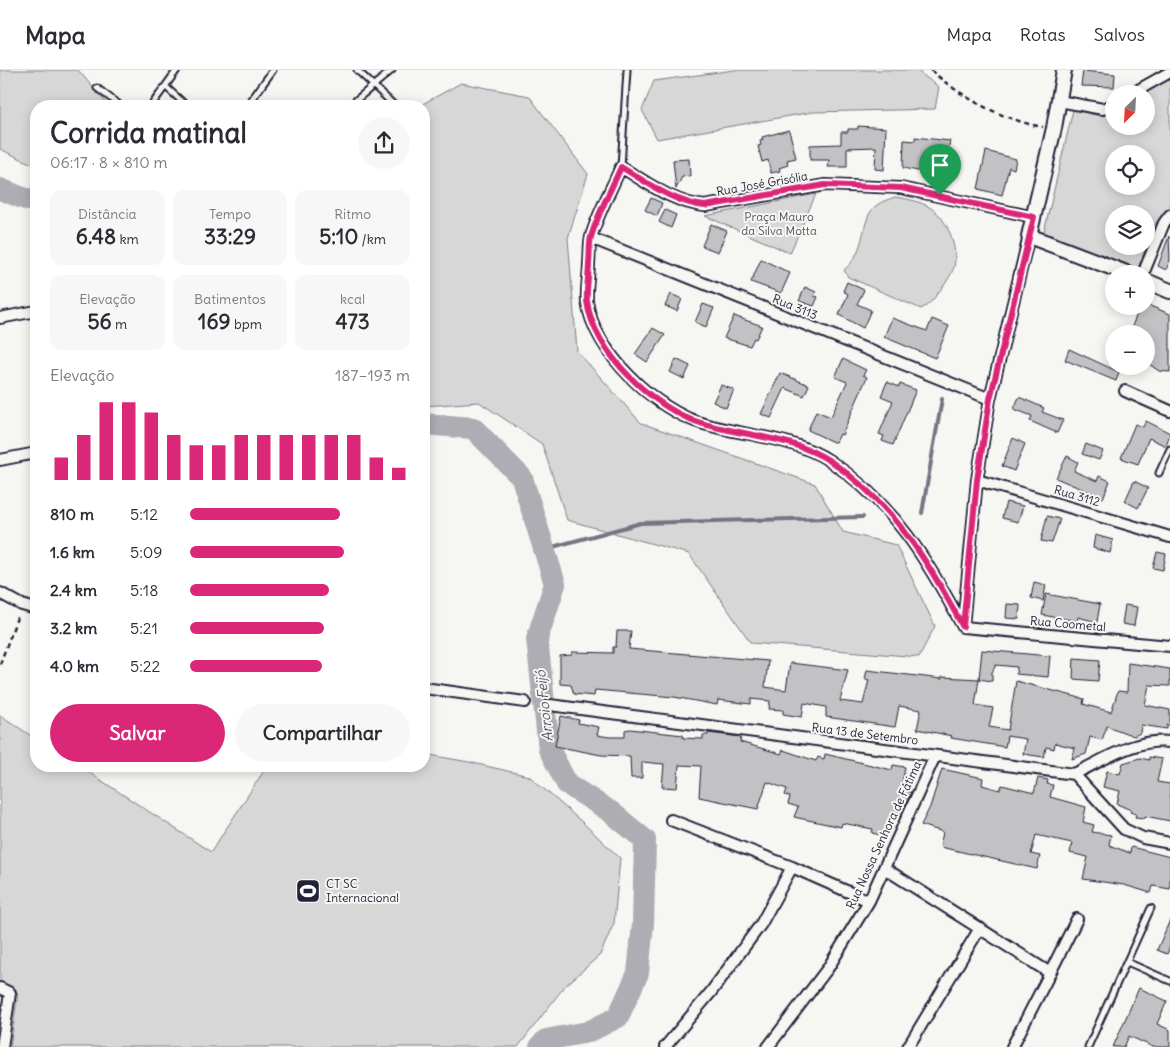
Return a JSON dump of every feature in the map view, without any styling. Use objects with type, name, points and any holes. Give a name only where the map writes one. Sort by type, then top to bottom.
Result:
[{"type":"street","points":[[963,627],[977,480],[990,399],[1034,217],[1054,128],[1064,70]]},
{"type":"street","points":[[1147,85],[1170,72]]},
{"type":"street","points":[[1059,101],[1105,109]]},
{"type":"street","name":"Rua José Grisólia","points":[[621,167],[675,199],[690,205],[705,206],[825,185],[892,187],[940,195],[1034,217]]},
{"type":"street","points":[[621,167],[591,238],[587,301],[597,331],[623,370],[654,398],[689,420],[704,425],[747,432],[801,449],[828,460],[851,477],[903,527],[930,566],[963,627]]},
{"type":"street","points":[[1147,265],[1164,223],[1170,215]]},
{"type":"street","points":[[1029,236],[1105,265]]},
{"type":"street","name":"Rua 3113","points":[[591,238],[990,399]]},
{"type":"street","points":[[1155,284],[1170,291]]},
{"type":"street","points":[[0,318],[30,312]]},
{"type":"street","points":[[1125,391],[1170,411]]},
{"type":"street","points":[[0,460],[30,454]]},
{"type":"street","name":"Rua 3112","points":[[977,480],[1170,537]]},
{"type":"street","points":[[0,593],[30,607]]},
{"type":"street","name":"Rua Coometal","points":[[963,627],[1170,646]]},
{"type":"street","points":[[430,689],[525,702]]},
{"type":"street","name":"Rua 13 de Setembro","points":[[550,705],[1074,774]]},
{"type":"street","points":[[1170,742],[1157,741],[1135,745],[1074,774],[1124,829],[1142,838],[1170,843]]},
{"type":"street","name":"Rua Nossa Senhora de Fátima","points":[[768,1047],[828,968],[869,901],[935,756]]},
{"type":"street","points":[[671,820],[792,867],[869,901]]},
{"type":"street","points":[[665,1047],[711,992],[761,924],[792,867]]},
{"type":"street","points":[[884,868],[1050,973]]},
{"type":"street","points":[[1012,1047],[1078,919]]},
{"type":"street","points":[[908,1047],[980,928]]},
{"type":"street","points":[[0,988],[10,994],[2,1047]]},
{"type":"lane","points":[[156,100],[177,70]]},
{"type":"lane","points":[[251,100],[273,70]]},
{"type":"lane","points":[[356,70],[389,100]]},
{"type":"lane","points":[[356,100],[392,70]]},
{"type":"lane","points":[[621,167],[627,70]]},
{"type":"lane","points":[[166,87],[181,100]]},
{"type":"lane","points":[[97,88],[114,100]]},
{"type":"lane","points":[[1159,473],[1170,448]]},
{"type":"lane","points":[[1088,1047],[1151,908]]},
{"type":"lane","points":[[1127,962],[1170,981]]},
{"type":"path","points":[[931,70],[942,81],[986,107],[1028,124],[1054,128]]},
{"type":"path","points":[[0,664],[22,605]]},
{"type":"green space","points":[[0,70],[78,70],[104,100],[30,100],[30,163],[0,149]]},
{"type":"green space","points":[[734,70],[916,70],[939,87],[935,109],[813,112],[657,139],[642,110],[654,81]]},
{"type":"green space","points":[[1170,78],[1170,206],[1155,224],[1155,205],[1105,205],[1105,255],[1143,255],[1139,265],[1123,265],[1044,232],[1073,110],[1101,116],[1105,114],[1105,135],[1155,135],[1155,86]]},
{"type":"green space","points":[[461,83],[529,96],[588,174],[568,238],[577,351],[641,423],[815,484],[843,532],[896,545],[935,626],[919,657],[751,643],[689,554],[567,520],[542,444],[479,402],[430,406],[430,100]]},
{"type":"green space","name":"Praça Mauro da Silva Motta","points":[[816,194],[790,253],[705,216]]},
{"type":"green space","points":[[895,197],[921,203],[935,211],[948,229],[955,252],[954,267],[951,274],[933,300],[921,309],[848,277],[844,270],[857,254],[871,211],[884,201]]},
{"type":"green space","name":"CT SC Internacional","points":[[0,715],[30,735],[30,772],[88,772],[211,852],[263,772],[430,772],[430,755],[529,776],[620,858],[614,923],[600,955],[564,987],[518,1047],[10,1047],[18,993],[0,985]]},
{"type":"building","points":[[1083,71],[1115,74],[1114,85],[1081,86]]},
{"type":"building","points":[[858,126],[886,128],[884,170],[875,169],[876,147],[847,148],[847,167],[828,167],[829,160],[810,160],[810,145],[841,144],[841,132],[848,132],[848,129],[858,129]]},
{"type":"building","points":[[789,130],[796,158],[787,160],[788,165],[779,168],[780,171],[771,173],[768,160],[762,162],[758,146],[761,145],[760,141],[763,140],[762,137]]},
{"type":"building","points":[[915,137],[950,141],[943,172],[924,168],[923,172],[903,168],[904,140],[915,141]]},
{"type":"building","points":[[986,151],[1016,159],[1014,169],[1009,167],[1002,195],[978,189]]},
{"type":"building","points":[[689,159],[690,176],[682,177],[676,189],[673,160]]},
{"type":"building","points":[[651,198],[662,203],[657,216],[645,210]]},
{"type":"building","points":[[665,210],[676,215],[671,228],[659,222]]},
{"type":"building","points":[[711,224],[727,231],[718,252],[702,246]]},
{"type":"building","points":[[1169,236],[1170,260],[1166,270],[1158,266]]},
{"type":"building","points":[[761,259],[790,273],[781,293],[751,282]]},
{"type":"building","points":[[847,282],[864,290],[857,304],[871,310],[863,328],[839,315],[848,294],[843,291]]},
{"type":"building","points":[[805,287],[816,292],[814,296],[818,297],[814,306],[799,301]]},
{"type":"building","points":[[671,294],[682,299],[677,311],[665,306]]},
{"type":"building","points":[[703,304],[714,308],[706,327],[695,322]]},
{"type":"building","points":[[1155,308],[1170,314],[1170,372],[1159,371],[1155,368],[1155,325],[1133,325],[1136,315],[1155,315]]},
{"type":"building","points":[[734,316],[762,326],[756,339],[754,338],[750,346],[724,338]]},
{"type":"building","points":[[892,318],[927,331],[932,319],[949,326],[935,358],[884,337]]},
{"type":"building","points":[[653,328],[665,335],[647,362],[635,354]]},
{"type":"building","points":[[1069,349],[1105,366],[1105,375],[1118,375],[1116,381],[1065,360]]},
{"type":"building","points":[[676,359],[690,366],[684,379],[670,372]]},
{"type":"building","points":[[843,359],[866,370],[863,375],[867,377],[842,435],[840,434],[836,442],[833,442],[808,430],[816,411],[831,417],[847,382],[835,377]]},
{"type":"building","points":[[780,373],[809,385],[804,396],[785,388],[771,418],[761,414]]},
{"type":"building","points":[[887,382],[899,387],[900,384],[916,390],[893,445],[882,441],[884,436],[879,434],[893,401],[881,396]]},
{"type":"building","points":[[721,385],[734,390],[726,408],[713,402]]},
{"type":"building","points":[[1019,397],[1044,408],[1042,412],[1063,420],[1057,433],[1030,421],[1032,416],[1014,409]]},
{"type":"building","points":[[1146,421],[1170,433],[1166,446],[1149,438],[1138,464],[1121,458],[1135,424],[1143,427]]},
{"type":"building","points":[[1013,438],[1025,444],[1014,471],[1002,466]]},
{"type":"building","points":[[1086,444],[1103,451],[1099,460],[1082,454]]},
{"type":"building","points":[[1067,456],[1078,462],[1074,471],[1097,481],[1099,476],[1110,481],[1103,498],[1056,478]]},
{"type":"building","points":[[1134,481],[1148,488],[1138,508],[1125,501]]},
{"type":"building","points":[[1006,502],[1023,506],[1018,522],[1002,518]]},
{"type":"building","points":[[1047,516],[1060,519],[1052,543],[1041,541]]},
{"type":"building","points":[[1095,535],[1113,540],[1110,553],[1093,548]]},
{"type":"building","points":[[1157,552],[1166,554],[1163,570],[1153,568]]},
{"type":"building","points":[[1034,582],[1046,585],[1043,601],[1031,598]]},
{"type":"building","points":[[1046,594],[1100,604],[1097,622],[1078,617],[1077,621],[1042,615]]},
{"type":"building","points":[[1007,604],[1020,605],[1019,619],[1006,618]]},
{"type":"building","points":[[1125,605],[1137,607],[1134,626],[1122,624]]},
{"type":"building","points":[[617,631],[631,631],[629,649],[768,661],[765,687],[786,690],[790,663],[848,670],[840,701],[863,704],[869,680],[865,679],[867,670],[942,679],[942,677],[979,679],[975,705],[993,708],[989,727],[1008,730],[1016,681],[1084,699],[1083,704],[1111,712],[1118,691],[1127,692],[1128,663],[1170,669],[1170,686],[1149,685],[1145,705],[1170,710],[1170,725],[1167,725],[1167,729],[1141,725],[1140,733],[1134,736],[1107,726],[1102,740],[1090,737],[1086,754],[1072,759],[1075,748],[1055,743],[1054,749],[1046,747],[1044,757],[1023,754],[1026,739],[1007,736],[1005,747],[951,738],[952,736],[917,729],[921,710],[899,706],[895,727],[826,717],[826,707],[804,703],[802,717],[783,714],[783,710],[769,709],[770,701],[751,699],[751,704],[718,700],[717,705],[674,697],[595,690],[594,696],[574,694],[571,685],[560,684],[560,656],[572,655],[572,652],[613,653],[613,647],[616,647]]},
{"type":"building","points":[[982,650],[1050,656],[1048,677],[1016,674],[1017,667],[996,665],[992,672],[992,681],[979,679]]},
{"type":"building","points":[[1074,658],[1100,660],[1098,681],[1073,679]]},
{"type":"building","points":[[561,716],[579,720],[578,723],[599,727],[597,735],[609,737],[625,737],[625,730],[630,729],[683,735],[683,738],[703,739],[703,735],[708,735],[708,733],[741,737],[740,742],[781,754],[783,750],[816,761],[818,757],[824,759],[825,754],[892,770],[893,765],[905,767],[901,790],[911,792],[906,804],[901,803],[896,820],[889,819],[885,836],[872,833],[873,829],[842,823],[841,827],[794,817],[798,807],[788,804],[790,797],[785,795],[787,789],[767,782],[758,809],[699,797],[701,766],[679,765],[677,788],[662,787],[664,764],[642,762],[642,778],[631,778],[630,756],[601,755],[555,746]]},
{"type":"building","points":[[1149,757],[1162,759],[1157,782],[1170,784],[1170,821],[1145,816],[1145,818],[1135,817],[1136,814],[1130,812],[1131,810],[1117,804],[1120,791],[1103,787],[1107,771],[1120,774],[1123,763],[1140,758],[1149,760]]},
{"type":"building","points":[[942,769],[983,778],[982,785],[1000,790],[1002,785],[1034,793],[1038,778],[1048,780],[1047,784],[1053,785],[1050,797],[1086,807],[1083,822],[1094,825],[1092,832],[1111,835],[1109,845],[1130,853],[1131,847],[1170,857],[1170,889],[1153,886],[1151,893],[1124,885],[1083,879],[1088,857],[1070,853],[1072,843],[1036,835],[1031,854],[1040,856],[1037,869],[940,847],[943,832],[921,825],[930,807]]},
{"type":"building","points":[[1170,920],[1170,946],[1167,954],[1157,950]]},
{"type":"building","points":[[1139,988],[1167,1001],[1157,1024],[1170,1030],[1170,1047],[1153,1047],[1129,1036],[1124,1047],[1113,1047]]},
{"type":"waterway","name":"Arroio Feijó","points":[[0,189],[30,200]]},
{"type":"waterway","points":[[922,513],[942,399]]},
{"type":"waterway","name":"Arroio Feijó","points":[[430,424],[473,428],[522,478],[555,584],[537,639],[549,749],[567,784],[611,812],[645,840],[643,924],[638,973],[618,1017],[588,1032],[546,1040],[540,1047]]},
{"type":"waterway","points":[[545,549],[641,523],[863,517]]},
{"type":"place","name":"CT SC Internacional","points":[[308,891]]},
{"type":"route","points":[[621,167],[675,199],[690,205],[705,206],[825,185],[901,188],[940,195],[1034,217],[990,399],[977,480],[963,627],[930,566],[903,527],[851,477],[828,460],[801,449],[747,432],[704,425],[689,420],[654,398],[623,370],[597,331],[587,301],[591,238],[621,167]]}]
